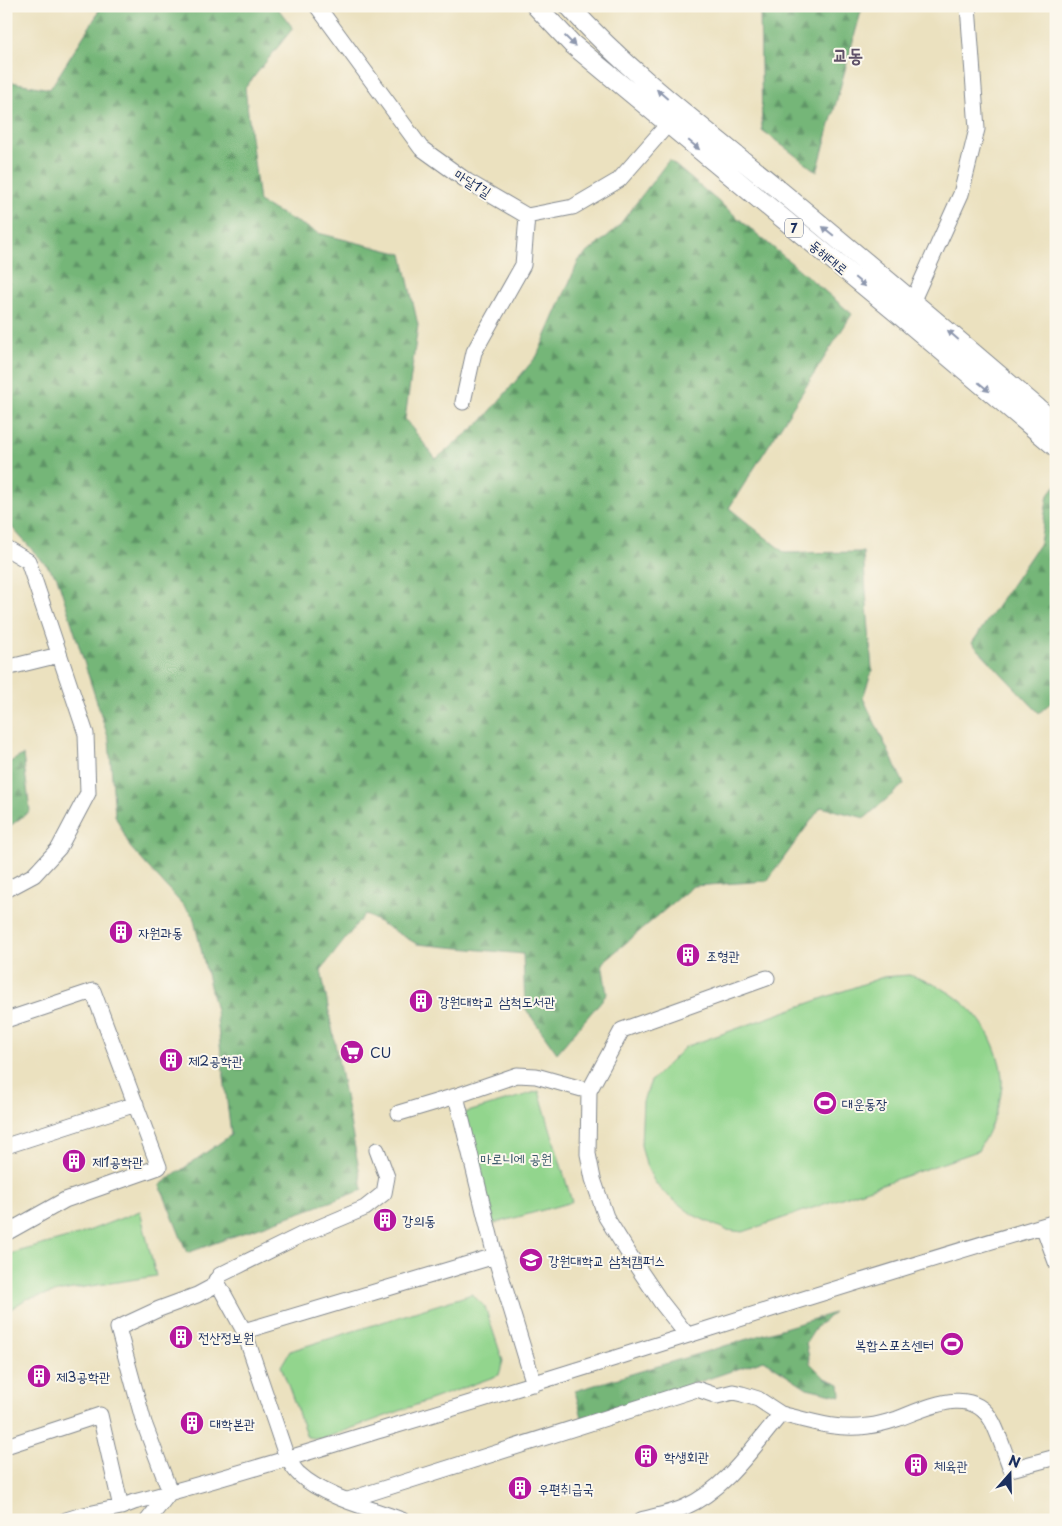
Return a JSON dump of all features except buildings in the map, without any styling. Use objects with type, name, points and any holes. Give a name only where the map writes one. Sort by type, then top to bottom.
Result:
[{"type":"main road","name":"동해대로","points":[[536,6],[572,44],[1056,447]]},
{"type":"main road","name":"동해대로","points":[[569,6],[592,32],[678,108],[913,300],[1056,424]]},
{"type":"street","name":"마달1길","points":[[317,6],[421,148],[467,181],[527,216]]},
{"type":"street","points":[[913,300],[961,194],[977,129],[968,6]]},
{"type":"street","points":[[463,402],[474,352],[523,265],[527,216],[573,207],[619,180],[668,124]]},
{"type":"street","points":[[6,548],[28,561],[86,734],[88,793],[59,848],[34,875],[6,890]]},
{"type":"street","points":[[6,668],[59,655]]},
{"type":"street","points":[[687,1335],[661,1302],[606,1217],[593,1178],[588,1154],[589,1091],[622,1030],[767,978]]},
{"type":"street","points":[[6,1020],[93,991],[159,1167],[64,1200],[6,1233]]},
{"type":"street","points":[[399,1113],[517,1075],[536,1076],[589,1091]]},
{"type":"street","points":[[456,1096],[495,1256],[534,1384]]},
{"type":"street","points":[[6,1146],[136,1104]]},
{"type":"street","points":[[170,1492],[144,1423],[118,1328],[197,1295],[212,1287],[220,1275],[301,1235],[365,1208],[384,1193],[387,1177],[377,1150]]},
{"type":"street","points":[[70,1518],[121,1507],[534,1384],[1049,1224],[1056,1262]]},
{"type":"street","points":[[244,1331],[495,1256]]},
{"type":"street","points":[[216,1280],[244,1331],[287,1458],[298,1474],[316,1486],[402,1520]]},
{"type":"street","points":[[348,1500],[698,1389],[717,1396],[733,1392],[742,1394],[758,1399],[781,1414],[844,1428],[860,1427],[894,1420],[937,1403],[973,1402],[983,1409],[992,1422],[1011,1469],[1056,1457]]},
{"type":"street","points":[[641,1520],[685,1507],[710,1493],[736,1468],[781,1414]]},
{"type":"street","points":[[6,1446],[100,1415],[121,1507]]},
{"type":"street","points":[[148,1520],[170,1492]]},
{"type":"street","points":[[70,1518],[86,1516],[98,1520]]},
{"type":"green space","points":[[100,6],[276,6],[293,28],[245,88],[259,202],[318,233],[402,254],[418,325],[405,419],[436,459],[482,421],[537,356],[579,260],[617,228],[669,160],[852,314],[729,508],[785,553],[863,552],[872,670],[863,698],[904,784],[865,818],[821,807],[767,881],[693,886],[602,963],[607,994],[557,1053],[525,1008],[523,954],[417,944],[365,914],[321,970],[363,1190],[187,1253],[160,1185],[231,1135],[216,1011],[193,916],[130,847],[115,815],[109,740],[57,577],[6,521],[6,81],[50,89],[97,15]]},
{"type":"green space","points":[[760,6],[878,6],[862,8],[817,172],[762,130]]},
{"type":"green space","points":[[1056,485],[1056,698],[1039,713],[972,643],[1040,543],[1048,495]]},
{"type":"green space","points":[[23,755],[30,811],[6,829],[6,764]]},
{"type":"green space","points":[[909,975],[936,985],[960,1000],[980,1020],[994,1046],[1001,1071],[1001,1095],[993,1120],[978,1151],[743,1232],[726,1230],[693,1215],[662,1191],[654,1181],[646,1165],[641,1145],[643,1101],[651,1081],[685,1047],[883,977]]},
{"type":"green space","name":"마로니에 공원","points":[[539,1091],[572,1202],[493,1224],[461,1114]]},
{"type":"green space","points":[[140,1211],[156,1276],[72,1289],[26,1299],[6,1312],[6,1255],[78,1235]]},
{"type":"green space","points":[[472,1294],[485,1307],[503,1361],[499,1375],[322,1439],[307,1437],[281,1366],[290,1351]]},
{"type":"green space","points":[[834,1313],[817,1326],[806,1343],[810,1363],[825,1378],[840,1384],[841,1396],[807,1388],[764,1360],[583,1421],[575,1391]]},
{"type":"place","name":"자원과동","points":[[121,932]]},
{"type":"place","name":"조형관","points":[[688,955]]},
{"type":"place","name":"강원대학교 삼척도서관","points":[[421,1001]]},
{"type":"place","name":"CU","points":[[352,1052]]},
{"type":"place","name":"제2공학관","points":[[171,1060]]},
{"type":"place","name":"대운동장","points":[[825,1103]]},
{"type":"place","name":"제1공학관","points":[[74,1161]]},
{"type":"place","name":"강의동","points":[[385,1220]]},
{"type":"place","name":"강원대학교 삼척캠퍼스","points":[[531,1260]]},
{"type":"place","name":"전산정보원","points":[[181,1337]]},
{"type":"place","name":"복합스포츠센터","points":[[952,1344]]},
{"type":"place","name":"제3공학관","points":[[39,1376]]},
{"type":"place","name":"대학본관","points":[[192,1423]]},
{"type":"place","name":"학생회관","points":[[646,1456]]},
{"type":"place","name":"체육관","points":[[916,1465]]},
{"type":"place","name":"우편취급국","points":[[520,1488]]},
{"type":"district","name":"교동","points":[[848,54]]}]
